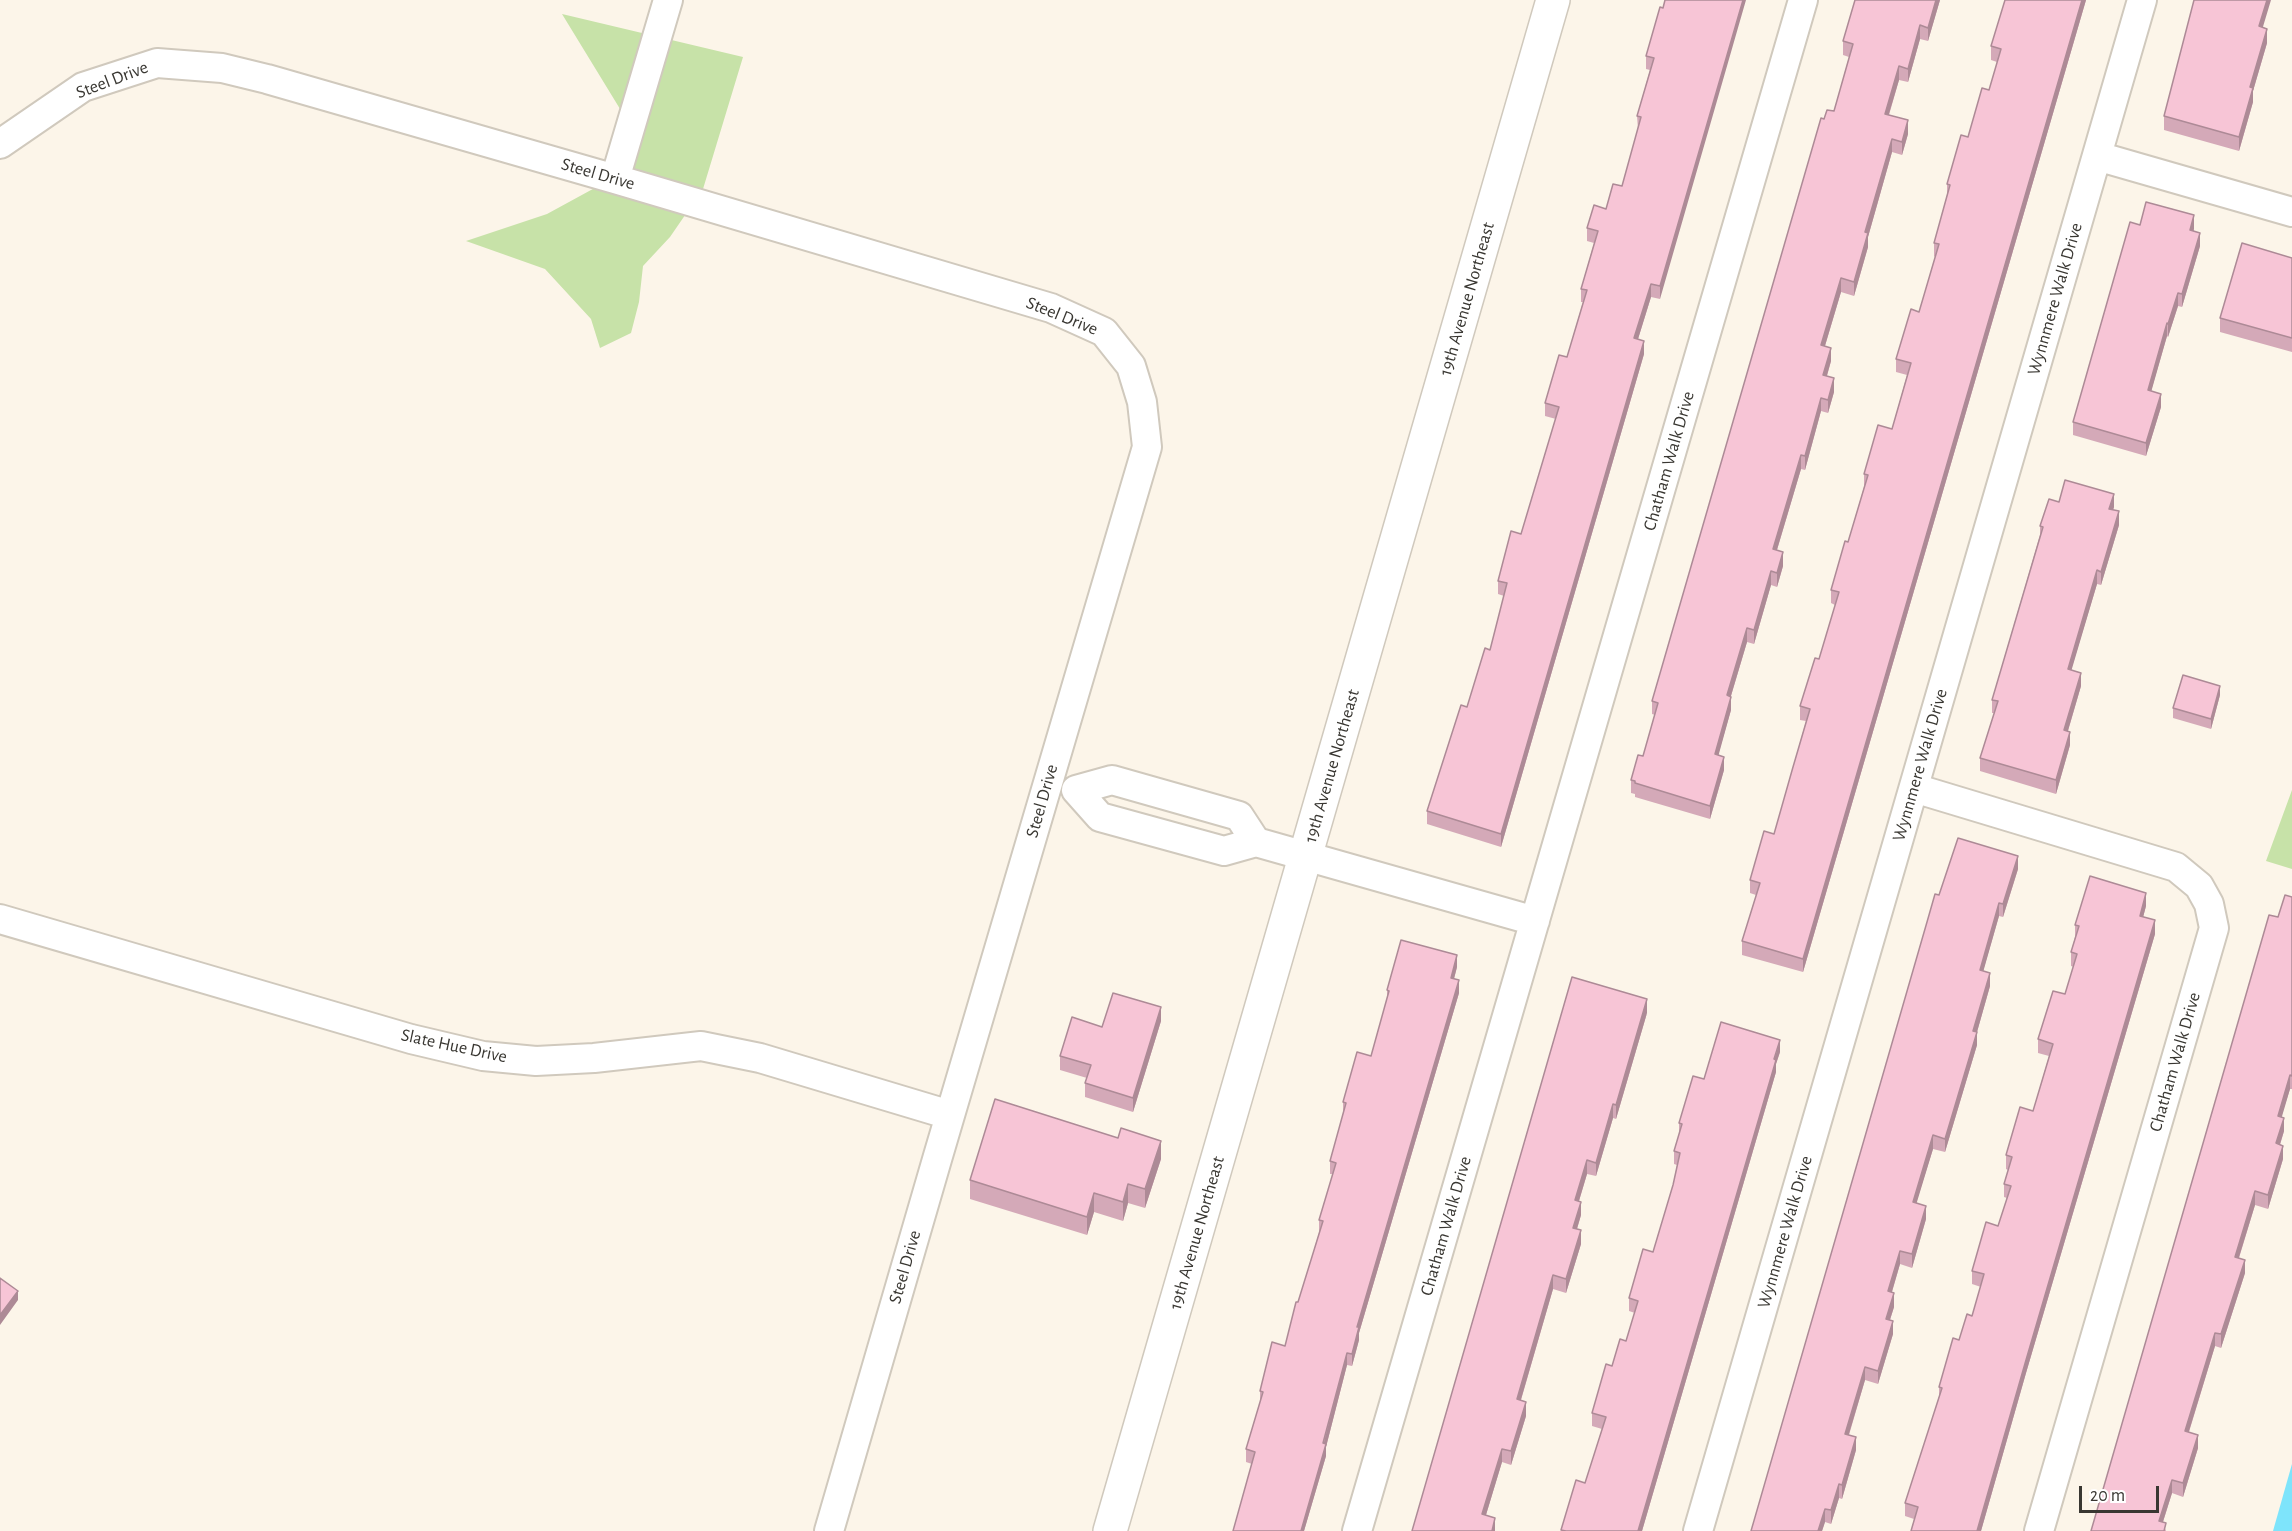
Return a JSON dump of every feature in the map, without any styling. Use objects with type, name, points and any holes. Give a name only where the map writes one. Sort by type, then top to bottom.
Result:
[{"type":"street","points":[[615,179],[668,0]]},
{"type":"street","name":"19th Avenue Northeast","points":[[1110,1531],[1553,0]]},
{"type":"street","name":"Chatham Walk Drive","points":[[1357,1531],[1803,0]]},
{"type":"street","name":"Wynnmere Walk Drive","points":[[1698,1531],[2142,0]]},
{"type":"street","name":"Steel Drive","points":[[0,144],[83,87],[157,63],[222,68],[615,179],[1051,308],[1104,332],[1131,366],[1142,402],[1147,447],[829,1531]]},
{"type":"street","points":[[2097,156],[2292,212]]},
{"type":"street","points":[[1048,782],[1076,790],[1112,780],[1239,816],[1256,842]]},
{"type":"street","name":"Chatham Walk Drive","points":[[1914,788],[2176,867],[2199,886],[2209,904],[2214,928],[2039,1531]]},
{"type":"street","points":[[1076,790],[1100,817],[1224,851],[1256,842],[1535,921]]},
{"type":"street","name":"Slate Hue Drive","points":[[0,919],[411,1039],[483,1056],[536,1060],[594,1058],[701,1046],[760,1058],[950,1115]]},
{"type":"green space","points":[[562,14],[743,57],[703,189],[670,237],[643,266],[639,302],[631,333],[600,348],[591,319],[545,269],[466,241],[547,214],[613,178],[628,122]]},
{"type":"green space","points":[[2292,790],[2292,869],[2266,861]]},
{"type":"water","points":[[2292,1464],[2292,1531],[2273,1531]]},
{"type":"building","points":[[1665,0],[1743,0],[1660,286],[1651,284],[1634,338],[1644,341],[1501,834],[1427,811],[1461,705],[1467,707],[1485,648],[1490,650],[1507,583],[1498,581],[1511,531],[1521,534],[1559,407],[1545,403],[1559,355],[1567,357],[1587,290],[1581,289],[1598,231],[1587,228],[1594,205],[1606,209],[1613,184],[1622,186],[1641,117],[1637,116],[1654,58],[1646,56],[1660,7],[1663,8]]},
{"type":"building","points":[[1855,0],[1936,0],[1928,28],[1920,25],[1908,69],[1899,66],[1885,114],[1908,120],[1902,142],[1892,139],[1865,232],[1868,233],[1854,282],[1841,278],[1821,345],[1831,348],[1823,375],[1834,378],[1828,400],[1821,398],[1805,456],[1801,455],[1773,549],[1783,552],[1777,573],[1771,571],[1754,630],[1747,628],[1727,695],[1731,697],[1715,754],[1724,757],[1710,806],[1631,780],[1638,755],[1643,756],[1658,703],[1652,701],[1821,118],[1824,119],[1827,110],[1834,111],[1853,44],[1843,41]]},
{"type":"building","points":[[2005,0],[2082,0],[1803,959],[1742,941],[1760,883],[1750,880],[1764,831],[1774,834],[1810,709],[1800,706],[1815,658],[1819,659],[1839,592],[1831,590],[1868,475],[1864,474],[1878,425],[1892,429],[1911,363],[1896,359],[1911,309],[1919,312],[1939,244],[1934,243],[1961,135],[1968,137],[1982,88],[1989,90],[2001,49],[1991,46]]},
{"type":"building","points":[[2194,0],[2267,0],[2259,26],[2267,29],[2250,87],[2253,88],[2239,137],[2164,116]]},
{"type":"building","points":[[2146,202],[2194,215],[2190,230],[2200,233],[2182,294],[2178,293],[2167,323],[2148,390],[2161,394],[2146,443],[2073,422],[2130,222],[2140,225]]},
{"type":"building","points":[[2242,243],[2292,258],[2292,338],[2220,318]]},
{"type":"building","points":[[2065,480],[2114,494],[2109,509],[2119,511],[2101,572],[2097,570],[2068,669],[2081,673],[2064,730],[2070,732],[2056,780],[1980,758],[1998,701],[1992,700],[2043,527],[2040,526],[2049,499],[2059,502]]},
{"type":"building","points":[[2183,675],[2220,686],[2211,719],[2173,708]]},
{"type":"building","points":[[1958,838],[2018,856],[2003,904],[1999,903],[1980,970],[1990,973],[1973,1031],[1977,1032],[1945,1139],[1933,1135],[1913,1202],[1926,1206],[1912,1254],[1900,1251],[1888,1291],[1894,1293],[1886,1319],[1893,1321],[1878,1371],[1865,1367],[1845,1434],[1856,1437],[1842,1485],[1839,1484],[1831,1510],[1825,1509],[1818,1531],[1751,1531],[1935,894],[1939,895]]},
{"type":"building","points":[[2090,876],[2146,893],[2140,916],[2155,920],[1977,1531],[1911,1531],[1918,1507],[1905,1503],[1942,1388],[1939,1387],[1953,1338],[1959,1340],[1967,1314],[1972,1316],[1984,1274],[1972,1271],[1986,1222],[1998,1226],[2011,1186],[2004,1184],[2012,1157],[2006,1155],[2020,1107],[2033,1111],[2053,1044],[2038,1039],[2053,991],[2065,994],[2077,954],[2071,952],[2079,926],[2075,925]]},
{"type":"building","points":[[2285,895],[2292,897],[2292,1076],[2290,1075],[2278,1116],[2284,1118],[2276,1143],[2283,1146],[2268,1195],[2255,1191],[2235,1257],[2245,1260],[2221,1334],[2215,1333],[2185,1431],[2198,1435],[2183,1483],[2172,1480],[2159,1521],[2166,1523],[2164,1531],[2091,1531],[2269,915],[2278,917]]},
{"type":"building","points":[[1401,940],[1457,955],[1451,978],[1459,980],[1357,1327],[1359,1327],[1352,1354],[1347,1353],[1323,1443],[1326,1444],[1301,1531],[1233,1531],[1255,1452],[1246,1449],[1263,1392],[1260,1391],[1272,1342],[1285,1346],[1296,1302],[1298,1302],[1323,1221],[1319,1220],[1336,1163],[1330,1161],[1357,1052],[1371,1056]]},
{"type":"building","points":[[1572,977],[1647,999],[1616,1105],[1613,1104],[1596,1163],[1587,1160],[1575,1200],[1581,1202],[1573,1228],[1581,1230],[1566,1279],[1553,1275],[1517,1399],[1526,1402],[1511,1451],[1502,1449],[1482,1514],[1495,1518],[1492,1531],[1412,1531]]},
{"type":"building","points":[[1113,993],[1161,1007],[1133,1098],[1085,1083],[1091,1065],[1060,1056],[1072,1017],[1102,1027]]},
{"type":"building","points":[[1721,1022],[1780,1040],[1638,1531],[1561,1530],[1576,1480],[1585,1483],[1606,1417],[1592,1413],[1606,1364],[1612,1366],[1620,1339],[1626,1341],[1638,1301],[1629,1298],[1643,1249],[1653,1252],[1673,1185],[1680,1153],[1674,1151],[1682,1124],[1679,1123],[1693,1076],[1704,1079]]},
{"type":"building","points":[[995,1099],[1118,1138],[1121,1128],[1161,1141],[1145,1189],[1128,1184],[1123,1202],[1094,1193],[1087,1217],[970,1180]]},
{"type":"building","points":[[0,1278],[18,1291],[0,1315]]}]
